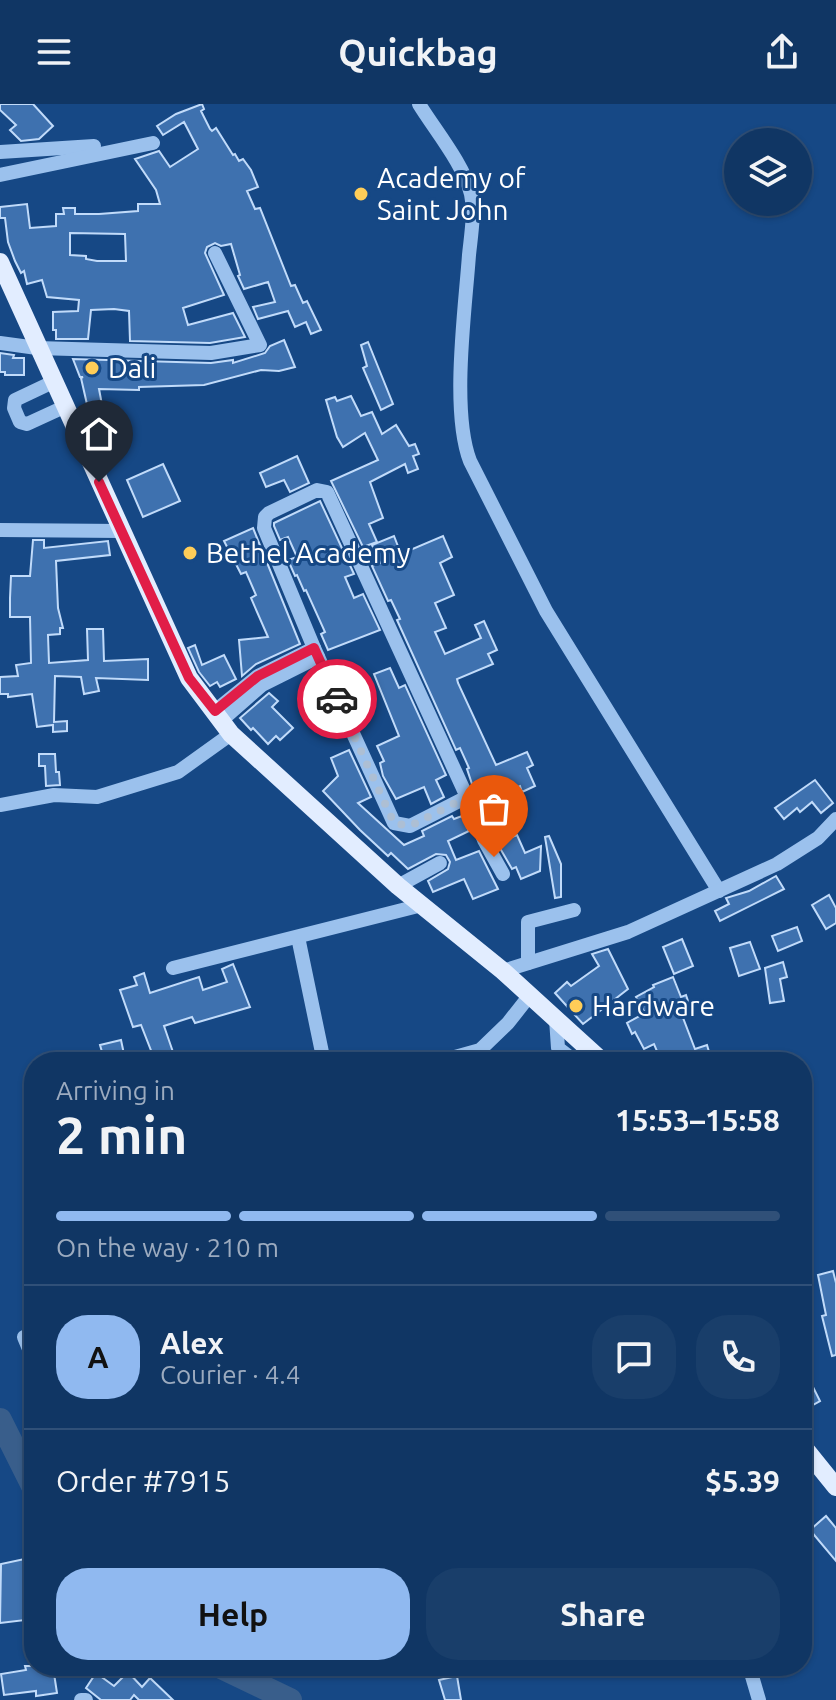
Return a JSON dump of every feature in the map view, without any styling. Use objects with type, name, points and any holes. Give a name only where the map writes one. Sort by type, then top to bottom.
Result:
[{"type":"main road","points":[[2,272],[189,678],[223,722],[398,886],[503,971],[592,1052]]},
{"type":"main road","points":[[812,1459],[836,1487]]},
{"type":"street","points":[[419,104],[463,174],[473,204],[462,388],[464,445],[470,461],[546,611],[719,891]]},
{"type":"street","points":[[0,175],[153,143]]},
{"type":"street","points":[[0,152],[94,146]]},
{"type":"street","points":[[0,343],[37,348],[211,353],[260,345],[215,253]]},
{"type":"street","points":[[53,382],[15,400],[14,408],[20,422],[27,424],[64,407]]},
{"type":"street","points":[[467,797],[410,826],[394,823],[316,652],[264,522],[269,513],[321,489],[327,492],[467,797],[484,840],[503,874]]},
{"type":"street","points":[[0,530],[122,531]]},
{"type":"street","points":[[0,805],[54,795],[97,797],[178,772],[260,680],[316,652]]},
{"type":"street","points":[[503,971],[628,932],[719,891],[777,864],[818,838],[836,819]]},
{"type":"street","points":[[398,886],[440,863]]},
{"type":"street","points":[[173,968],[422,905]]},
{"type":"street","points":[[528,963],[528,922],[574,910]]},
{"type":"street","points":[[298,937],[322,1052]]},
{"type":"street","points":[[473,1052],[480,1050],[508,1023],[530,995]]},
{"type":"street","points":[[556,1019],[558,1048],[563,1052]]},
{"type":"street","points":[[752,1676],[759,1700]]},
{"type":"building","points":[[0,104],[33,104],[53,126],[39,139],[21,141],[10,130],[16,125],[0,110]]},
{"type":"building","points":[[202,104],[204,109],[201,111],[210,129],[216,128],[233,155],[239,161],[243,159],[251,170],[258,187],[247,191],[255,209],[260,208],[291,286],[295,285],[303,303],[307,301],[321,330],[311,334],[306,322],[295,327],[288,311],[258,319],[253,307],[275,302],[268,282],[244,289],[231,244],[221,246],[215,243],[207,247],[205,253],[224,295],[183,308],[188,325],[233,313],[245,337],[210,343],[130,341],[129,311],[114,309],[91,310],[88,339],[56,339],[53,312],[78,311],[79,300],[47,297],[42,280],[27,284],[24,271],[21,273],[8,242],[5,218],[0,218],[0,207],[27,204],[30,228],[56,226],[56,214],[64,214],[63,208],[75,208],[75,214],[99,214],[138,211],[138,204],[160,204],[156,190],[135,159],[159,151],[170,167],[198,149],[184,122],[163,135],[157,126],[176,114]],"holes":[[[70,233],[125,234],[126,261],[97,261],[86,259],[86,256],[70,255]]]},
{"type":"building","points":[[284,340],[295,367],[279,371],[261,370],[204,385],[139,387],[139,390],[99,389],[103,410],[89,413],[83,377],[80,377],[73,359],[211,363],[233,360],[233,363],[265,353],[270,346]]},
{"type":"building","points":[[368,342],[393,404],[381,410],[363,368],[367,366],[361,345]]},
{"type":"building","points":[[0,353],[24,358],[24,375],[0,372]]},
{"type":"building","points":[[351,396],[361,416],[372,412],[382,434],[396,425],[409,446],[415,444],[419,454],[413,456],[418,469],[408,473],[405,464],[370,482],[383,518],[369,524],[377,542],[363,547],[331,481],[378,460],[365,433],[343,447],[337,437],[326,400],[335,397],[337,401]]},
{"type":"building","points":[[297,456],[309,483],[290,492],[284,480],[266,487],[260,473]]},
{"type":"building","points":[[163,464],[180,501],[143,517],[127,480]]},
{"type":"building","points":[[320,501],[354,574],[345,577],[354,598],[363,594],[380,630],[328,650],[321,634],[325,632],[288,560],[297,557],[288,537],[280,540],[274,526],[274,523]]},
{"type":"building","points":[[253,528],[300,644],[256,664],[242,676],[239,640],[268,637],[251,598],[256,595],[246,572],[241,574],[224,541]]},
{"type":"building","points":[[394,536],[401,554],[443,536],[452,557],[440,563],[454,595],[435,603],[446,628],[435,632],[445,654],[481,638],[475,625],[484,621],[497,650],[488,654],[493,664],[457,679],[458,683],[496,765],[527,752],[533,765],[527,768],[535,786],[522,792],[520,786],[498,796],[506,813],[489,820],[473,787],[460,748],[456,750],[397,620],[400,619],[372,566],[380,563],[372,545]]},
{"type":"building","points":[[33,540],[44,540],[44,548],[108,541],[110,555],[56,561],[58,608],[63,628],[60,628],[60,634],[48,635],[49,663],[88,660],[87,629],[103,629],[104,661],[148,659],[148,680],[96,678],[99,691],[84,694],[81,677],[55,676],[54,722],[67,721],[67,731],[53,732],[53,725],[37,727],[32,694],[8,697],[8,694],[0,694],[0,677],[18,676],[16,665],[31,663],[30,617],[10,617],[10,598],[11,576],[30,576]]},
{"type":"building","points":[[195,645],[202,665],[224,655],[236,679],[220,687],[217,682],[210,686],[199,672],[188,648]]},
{"type":"building","points":[[390,668],[399,688],[405,685],[446,775],[436,780],[444,797],[431,804],[424,787],[396,799],[383,776],[380,763],[384,761],[377,746],[399,736],[374,674]]},
{"type":"building","points":[[269,693],[278,701],[272,707],[293,728],[280,740],[276,736],[268,744],[240,718]]},
{"type":"building","points":[[349,750],[371,797],[358,803],[404,845],[424,836],[422,831],[452,816],[454,819],[462,816],[469,831],[448,841],[456,860],[479,851],[498,889],[473,899],[464,879],[433,892],[428,881],[448,869],[450,862],[446,855],[436,854],[408,869],[391,853],[388,856],[360,830],[323,791],[338,776],[331,758]]},
{"type":"building","points":[[39,754],[55,754],[60,785],[46,786],[45,766],[39,766]]},
{"type":"building","points":[[815,780],[833,803],[821,813],[812,802],[800,812],[797,808],[784,819],[775,808]]},
{"type":"building","points":[[517,835],[525,853],[541,846],[540,871],[521,879],[516,867],[512,869],[497,843]]},
{"type":"building","points":[[549,836],[561,864],[561,897],[555,898],[545,837]]},
{"type":"building","points":[[776,876],[784,889],[720,921],[715,911],[729,904],[726,898],[749,891]]},
{"type":"building","points":[[829,895],[836,908],[836,923],[826,929],[812,905]]},
{"type":"building","points":[[797,927],[802,941],[778,951],[772,936]]},
{"type":"building","points":[[682,939],[693,966],[674,974],[663,947]]},
{"type":"building","points":[[750,942],[760,969],[739,976],[730,948]]},
{"type":"building","points":[[608,949],[628,989],[583,1024],[555,993],[567,982],[571,986],[599,966],[592,954]]},
{"type":"building","points":[[783,962],[787,977],[780,979],[784,1001],[770,1003],[765,968]]},
{"type":"building","points":[[233,964],[250,1007],[195,1023],[192,1017],[164,1026],[173,1052],[152,1052],[141,1025],[133,1027],[120,990],[137,985],[134,977],[144,973],[150,993],[199,977],[203,990],[227,982],[222,969]]},
{"type":"building","points":[[673,977],[681,997],[686,995],[690,1007],[680,1010],[695,1049],[707,1045],[709,1052],[657,1052],[654,1044],[644,1049],[627,1023],[645,1013],[636,997],[653,985]]},
{"type":"building","points":[[121,1040],[124,1052],[102,1052],[100,1045]]},
{"type":"building","points":[[833,1271],[836,1283],[836,1355],[832,1356],[822,1316],[826,1315],[818,1275]]},
{"type":"building","points":[[812,1385],[820,1401],[812,1405]]},
{"type":"building","points":[[826,1516],[836,1528],[836,1561],[812,1532],[812,1528]]},
{"type":"building","points":[[24,1559],[24,1620],[0,1623],[1,1564]]},
{"type":"building","points":[[24,1670],[24,1676],[54,1676],[57,1693],[36,1696],[36,1691],[4,1695],[1,1674]]},
{"type":"building","points":[[94,1676],[100,1676],[114,1686],[124,1676],[132,1676],[142,1687],[150,1678],[173,1700],[139,1700],[134,1695],[130,1700],[101,1700],[86,1688]]},
{"type":"building","points":[[457,1676],[461,1700],[445,1700],[439,1680]]},
{"type":"waterway","points":[[0,1420],[24,1468]]},
{"type":"waterway","points":[[240,1676],[290,1700]]},
{"type":"way so far","points":[[337,699],[394,823],[410,826],[467,797],[494,857]]},
{"type":"place","name":"Academy of Saint John","points":[[361,194]]},
{"type":"place","name":"Dali","points":[[92,368]]},
{"type":"place","name":"Bethel Academy","points":[[190,553]]},
{"type":"place","name":"Hardware","points":[[576,1006]]},
{"type":"route","points":[[99,482],[189,678],[215,711],[258,676],[314,648],[337,699]]}]
